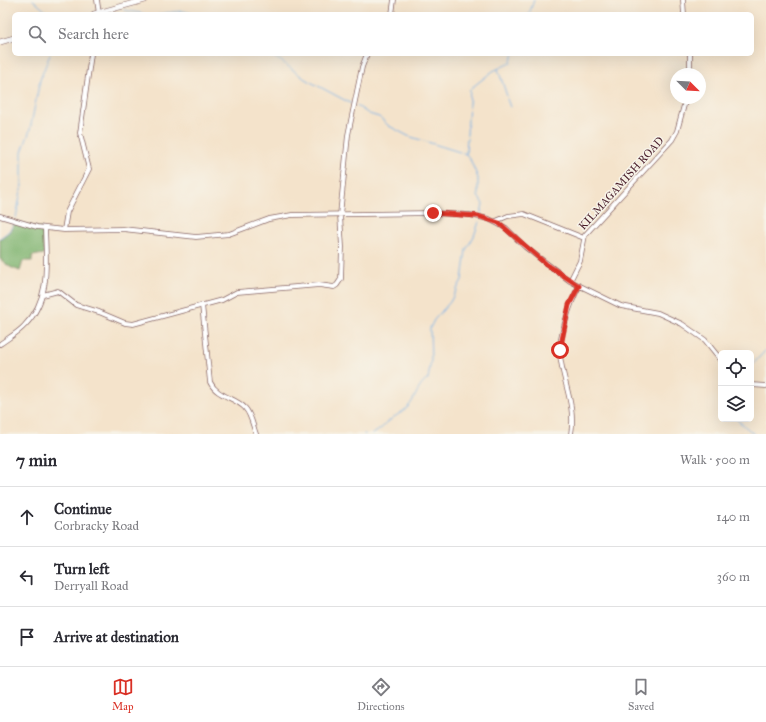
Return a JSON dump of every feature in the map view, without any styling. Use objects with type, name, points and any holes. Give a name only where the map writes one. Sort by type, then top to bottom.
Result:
[{"type":"main road","points":[[105,12],[145,0]]},
{"type":"main road","points":[[0,42],[12,39]]},
{"type":"street","points":[[97,0],[98,12]]},
{"type":"street","points":[[392,12],[394,0]]},
{"type":"street","points":[[683,0],[684,12]]},
{"type":"street","points":[[64,230],[67,212],[89,169],[80,133],[90,56]]},
{"type":"street","points":[[43,295],[58,291],[76,305],[100,312],[125,323],[133,324],[222,300],[237,292],[319,285],[337,286],[340,280],[342,259],[341,213],[351,117],[362,66],[366,56]]},
{"type":"street","points":[[690,56],[690,68]]},
{"type":"street","name":"KILMAGAMISH ROAD","points":[[570,281],[580,261],[584,238],[597,221],[640,176],[674,137],[684,104]]},
{"type":"street","points":[[0,216],[45,228],[64,230],[123,229],[184,236],[214,236],[229,234],[280,216],[341,213],[463,214],[484,217],[496,221],[506,228],[535,256],[570,281],[621,306],[658,313],[682,324],[705,340],[718,356]]},
{"type":"street","points":[[496,221],[508,216],[524,214],[584,238]]},
{"type":"street","points":[[0,344],[19,331],[39,307],[43,295],[46,276],[45,228]]},
{"type":"street","points":[[571,434],[572,409],[560,350],[569,305],[579,286]]},
{"type":"street","points":[[202,305],[210,382],[213,388],[244,406],[256,434]]},
{"type":"street","points":[[754,385],[766,386]]},
{"type":"green space","points":[[16,222],[43,229],[44,254],[32,256],[32,261],[23,261],[20,271],[10,267],[0,259],[0,239],[10,231]]},
{"type":"waterway","points":[[33,0],[47,12]]},
{"type":"waterway","points":[[530,12],[534,0]]},
{"type":"waterway","points":[[124,10],[134,12]]},
{"type":"waterway","points":[[174,12],[186,12]]},
{"type":"waterway","points":[[16,218],[22,185],[22,152],[30,130],[40,80],[49,56]]},
{"type":"waterway","points":[[272,56],[305,79],[352,104]]},
{"type":"waterway","points":[[467,135],[470,89],[493,71],[510,63],[513,56]]},
{"type":"waterway","points":[[498,69],[507,96]]},
{"type":"waterway","points":[[507,99],[510,107]]},
{"type":"waterway","points":[[357,106],[369,114],[379,117],[389,126],[408,136],[466,154]]},
{"type":"waterway","points":[[467,138],[466,154],[470,159],[478,178],[478,196],[483,204],[481,213]]},
{"type":"waterway","points":[[372,434],[407,408],[413,401],[421,385],[428,379],[431,360],[430,328],[434,320],[450,302],[462,280],[466,250],[474,236],[479,222]]},
{"type":"waterway","points":[[0,238],[8,232],[14,224]]},
{"type":"waterway","points":[[754,363],[766,350]]},
{"type":"waterway","points":[[740,422],[754,434]]},
{"type":"route","points":[[433,213],[478,216],[499,223],[546,264],[579,286],[569,305],[560,350]]}]
